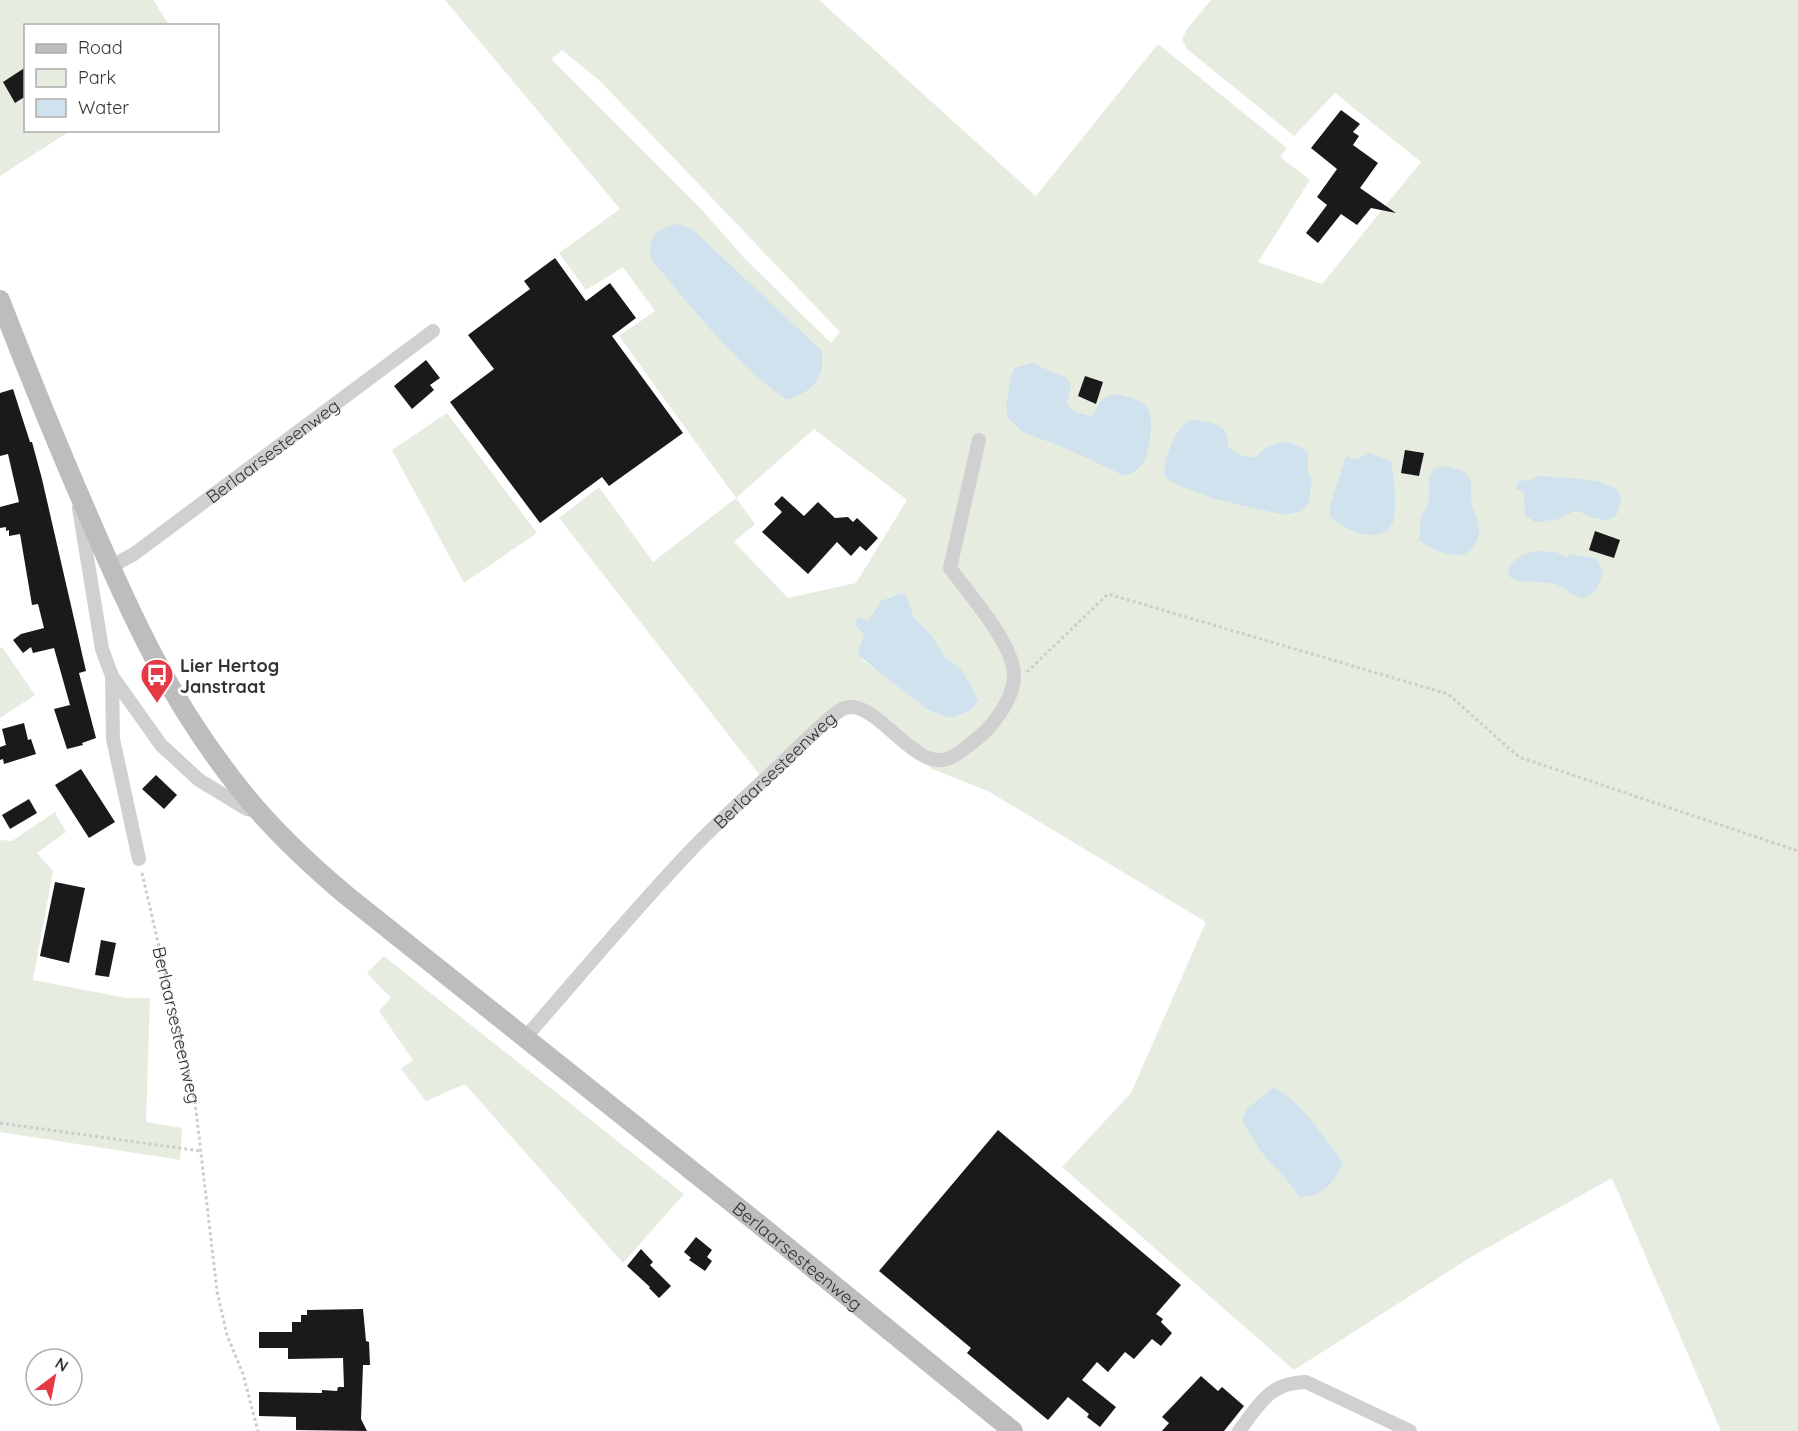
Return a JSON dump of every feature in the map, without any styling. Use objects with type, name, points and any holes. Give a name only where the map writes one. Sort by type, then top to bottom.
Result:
[{"type":"street","name":"Berlaarsesteenweg","points":[[0,300],[75,486],[135,623],[166,682],[216,758],[259,811],[314,867],[346,895],[792,1251],[1013,1431]]},
{"type":"street","name":"Berlaarsesteenweg","points":[[110,567],[134,554],[432,331]]},
{"type":"street","name":"Berlaarsesteenweg","points":[[524,1038],[693,848],[812,735],[845,708],[858,708],[875,718],[921,755],[934,760],[944,760],[961,752],[983,734],[1011,695],[1014,674],[1011,656],[999,635],[950,568],[980,440]]},
{"type":"street","name":"Berlaarsesteenweg","points":[[75,486],[102,649],[112,676],[160,745],[199,780],[247,809],[259,811]]},
{"type":"street","name":"Berlaarsesteenweg","points":[[112,676],[113,739],[139,859]]},
{"type":"street","points":[[1239,1431],[1268,1393],[1291,1383],[1306,1382],[1410,1431]]},
{"type":"path","points":[[1012,686],[1108,594],[1448,694],[1519,758],[1798,851]]},
{"type":"path","name":"Berlaarsesteenweg","points":[[139,859],[195,1102],[217,1291],[227,1335],[243,1374],[258,1431]]},
{"type":"path","points":[[0,1123],[200,1151]]},
{"type":"green space","points":[[0,0],[153,0],[168,24],[24,24],[24,132],[68,132],[0,176]]},
{"type":"green space","points":[[445,0],[819,0],[1036,196],[1158,44],[1287,148],[1280,157],[1310,180],[1258,262],[1322,284],[1421,162],[1335,93],[1294,136],[1187,49],[1182,39],[1187,29],[1211,0],[1798,0],[1798,1431],[1721,1431],[1612,1178],[1471,1257],[1294,1370],[1062,1167],[1131,1093],[1206,922],[988,791],[932,769],[860,713],[848,712],[768,784],[759,774],[559,518],[599,487],[653,562],[736,498],[619,336],[655,311],[623,267],[586,290],[559,253],[620,209]],"holes":[[[562,50],[600,81],[840,332],[831,343],[745,259],[703,211],[551,59]],[[814,429],[907,500],[856,583],[788,598],[734,542],[755,524],[736,498]],[[900,593],[906,595],[914,617],[932,636],[945,657],[961,669],[978,701],[970,711],[950,718],[928,710],[879,670],[862,660],[858,651],[871,616],[889,597]]]},
{"type":"green space","points":[[447,413],[537,533],[464,583],[392,450]]},
{"type":"green space","points":[[2,647],[35,695],[0,718],[0,648]]},
{"type":"green space","points":[[55,812],[66,832],[37,853],[53,871],[33,980],[126,998],[150,998],[146,1122],[182,1128],[180,1160],[0,1132],[0,840],[12,841]]},
{"type":"green space","points":[[384,956],[684,1194],[623,1263],[465,1084],[426,1101],[401,1069],[413,1060],[379,1011],[391,998],[367,973]]},
{"type":"water","points":[[677,224],[692,229],[822,351],[819,376],[810,388],[787,400],[768,386],[732,353],[651,259],[651,245],[655,235],[664,228]]},
{"type":"water","points":[[1032,363],[1067,378],[1071,385],[1067,404],[1082,414],[1092,416],[1102,400],[1113,395],[1134,399],[1146,406],[1151,420],[1148,452],[1143,463],[1133,473],[1125,476],[1065,448],[1023,432],[1008,418],[1006,407],[1011,376],[1015,368]]},
{"type":"water","points":[[1189,420],[1209,422],[1219,426],[1227,434],[1229,448],[1240,455],[1255,458],[1268,447],[1281,442],[1288,442],[1301,448],[1308,453],[1308,473],[1312,479],[1309,502],[1301,511],[1284,515],[1212,498],[1169,480],[1164,475],[1168,452],[1178,431]]},
{"type":"water","points":[[1370,453],[1391,462],[1395,503],[1394,519],[1387,531],[1371,535],[1361,534],[1343,526],[1330,516],[1330,506],[1346,456],[1355,460]]},
{"type":"water","points":[[1448,466],[1462,471],[1469,477],[1472,505],[1479,525],[1475,544],[1470,551],[1454,555],[1436,550],[1419,540],[1421,516],[1429,502],[1429,476],[1434,469]]},
{"type":"water","points":[[1538,475],[1610,485],[1618,491],[1621,498],[1616,516],[1607,521],[1574,511],[1560,519],[1535,522],[1525,515],[1524,491],[1515,488],[1519,481],[1531,480]]},
{"type":"water","points":[[1536,551],[1556,552],[1566,557],[1572,554],[1597,559],[1603,572],[1597,589],[1584,598],[1552,583],[1522,581],[1510,577],[1509,568],[1514,561]]},
{"type":"water","points":[[900,593],[906,595],[914,617],[932,636],[945,657],[961,669],[978,701],[970,711],[950,718],[928,710],[859,656],[858,651],[864,634],[854,624],[859,617],[868,621],[881,601]]},
{"type":"water","points":[[1273,1088],[1282,1092],[1302,1110],[1343,1163],[1326,1188],[1314,1195],[1299,1197],[1264,1155],[1242,1120],[1247,1109]]},
{"type":"building","points":[[24,68],[24,97],[15,103],[3,82]]},
{"type":"building","points":[[1341,110],[1360,124],[1353,132],[1359,136],[1353,145],[1378,163],[1360,188],[1396,213],[1371,208],[1357,225],[1341,214],[1318,243],[1306,233],[1327,205],[1317,197],[1337,169],[1311,148]]},
{"type":"building","points":[[555,258],[586,301],[610,283],[636,318],[612,336],[683,433],[609,486],[602,477],[540,523],[450,402],[494,369],[468,335],[530,289],[524,281]]},
{"type":"building","points":[[426,360],[440,378],[430,385],[434,390],[412,409],[394,386]]},
{"type":"building","points":[[1085,376],[1103,382],[1096,404],[1078,396]]},
{"type":"building","points":[[13,389],[30,442],[32,442],[42,479],[86,671],[79,673],[96,738],[82,743],[83,745],[67,749],[54,709],[70,705],[54,648],[33,653],[31,647],[23,653],[13,640],[21,634],[44,628],[38,604],[32,605],[20,534],[9,536],[9,530],[6,531],[6,527],[0,528],[0,507],[19,502],[8,454],[0,456],[0,393]]},
{"type":"building","points":[[1405,450],[1424,453],[1419,476],[1401,473]]},
{"type":"building","points":[[782,496],[804,516],[818,502],[835,518],[848,517],[853,522],[857,518],[878,538],[866,551],[860,546],[851,556],[837,542],[808,574],[762,532],[782,512],[774,504]]},
{"type":"building","points":[[1595,531],[1620,540],[1614,558],[1589,550]]},
{"type":"building","points":[[24,723],[28,740],[31,739],[36,754],[4,764],[3,759],[0,760],[0,747],[6,745],[2,729]]},
{"type":"building","points":[[81,769],[115,822],[89,838],[55,785]]},
{"type":"building","points":[[156,775],[177,795],[164,809],[142,789]]},
{"type":"building","points":[[29,799],[37,813],[10,829],[2,815]]},
{"type":"building","points":[[55,882],[85,888],[69,963],[40,956]]},
{"type":"building","points":[[101,940],[116,943],[109,977],[95,975]]},
{"type":"building","points":[[998,1130],[1181,1285],[1156,1314],[1163,1319],[1161,1322],[1172,1333],[1161,1346],[1152,1339],[1134,1359],[1125,1352],[1108,1372],[1097,1362],[1082,1380],[1116,1407],[1100,1427],[1087,1417],[1089,1414],[1068,1397],[1048,1420],[967,1353],[971,1348],[879,1271]]},
{"type":"building","points":[[696,1237],[712,1250],[707,1257],[712,1261],[705,1271],[689,1260],[691,1258],[684,1252]]},
{"type":"building","points":[[641,1249],[653,1262],[650,1265],[671,1286],[659,1298],[627,1266]]},
{"type":"building","points":[[363,1309],[366,1341],[369,1342],[370,1365],[363,1365],[361,1419],[367,1431],[296,1430],[296,1417],[259,1416],[259,1392],[322,1393],[322,1390],[337,1391],[338,1387],[344,1387],[343,1358],[288,1359],[288,1348],[259,1348],[259,1332],[292,1332],[292,1322],[301,1322],[301,1315],[307,1315],[307,1310]]},
{"type":"building","points":[[1201,1376],[1218,1391],[1222,1387],[1244,1406],[1224,1431],[1162,1431],[1169,1423],[1162,1417]]},
{"type":"place","name":"Lier Hertog Janstraat","points":[[157,704]]}]
